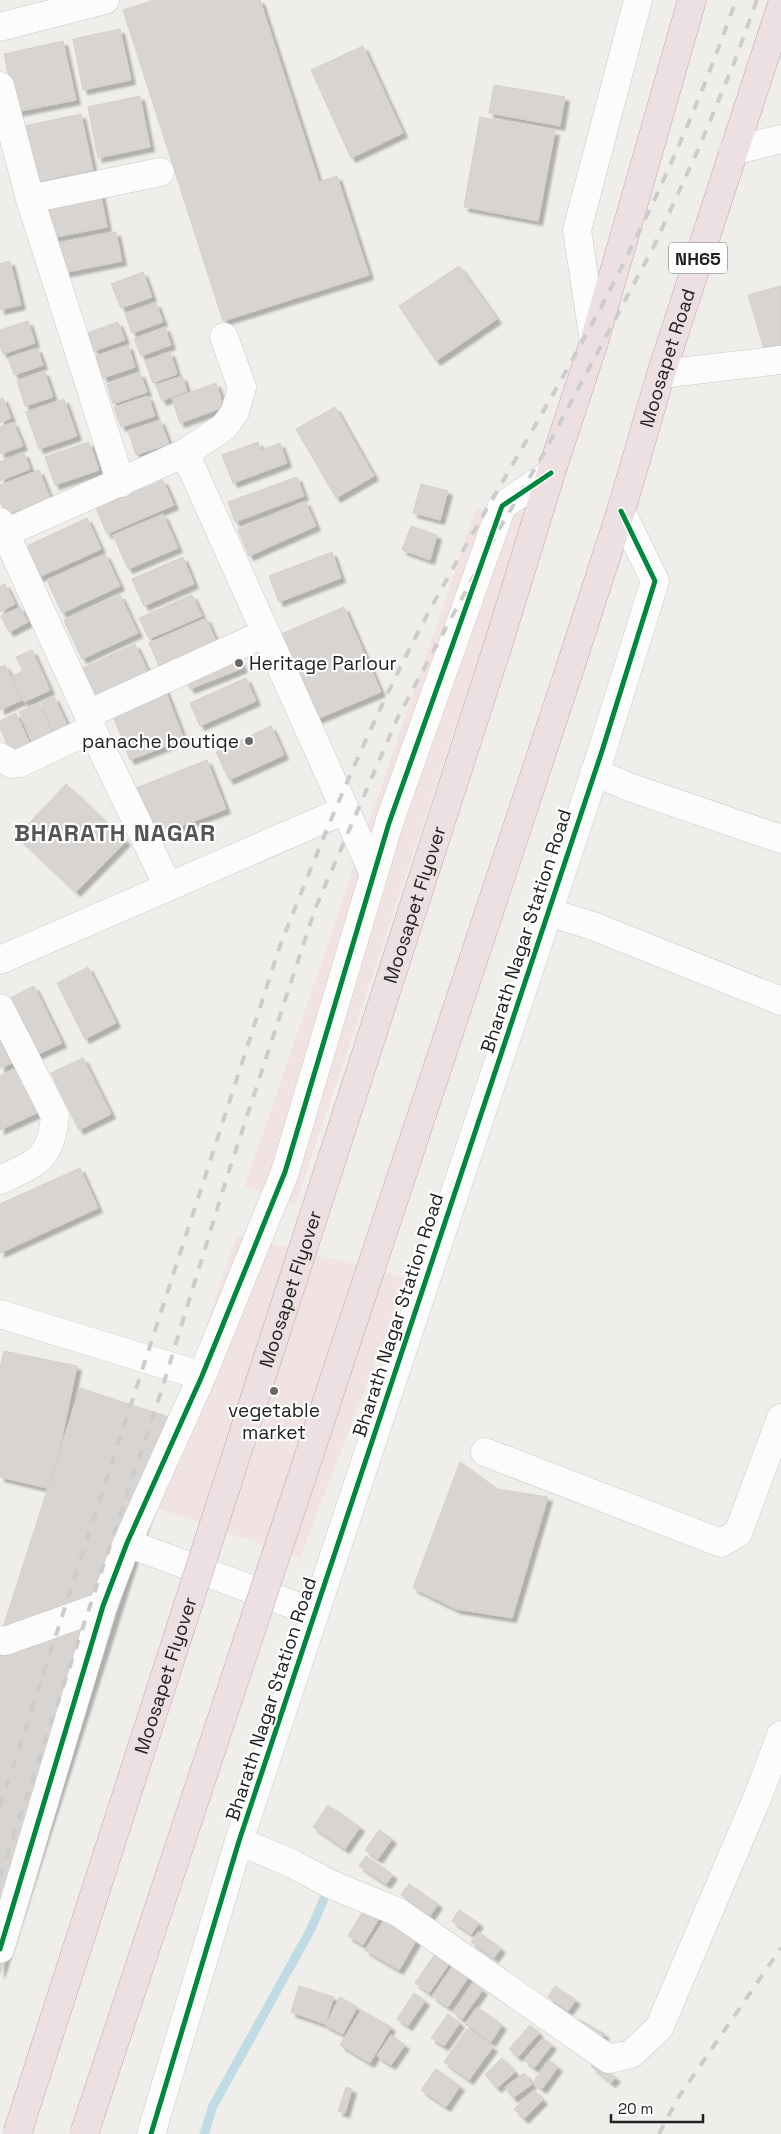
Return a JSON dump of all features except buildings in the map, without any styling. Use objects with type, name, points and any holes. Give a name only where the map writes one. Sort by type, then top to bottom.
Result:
[{"type":"highway","points":[[551,473],[594,342],[692,0]]},
{"type":"highway","name":"Moosapet Road","points":[[621,511],[661,374],[733,150],[778,22]]},
{"type":"highway","name":"Moosapet Flyover","points":[[17,2134],[499,642],[551,473]]},
{"type":"highway","name":"NH65","points":[[84,2134],[621,511]]},
{"type":"street","points":[[0,27],[105,0]]},
{"type":"street","points":[[594,342],[577,230],[638,0]]},
{"type":"street","points":[[0,86],[30,199],[121,483]]},
{"type":"street","points":[[733,150],[781,138]]},
{"type":"street","points":[[30,199],[160,172]]},
{"type":"street","points":[[168,886],[90,721],[3,527],[121,483],[185,453],[224,427],[235,412],[242,387],[224,337]]},
{"type":"street","points":[[661,374],[781,360]]},
{"type":"street","points":[[185,453],[374,874]]},
{"type":"street","points":[[0,1949],[103,1606],[127,1543],[202,1376],[285,1172],[389,823],[502,506],[551,473]]},
{"type":"street","name":"Bharath Nagar Station Road","points":[[151,2134],[240,1841],[548,912],[655,581],[621,511]]},
{"type":"street","points":[[0,757],[12,764],[20,763],[90,721],[266,633]]},
{"type":"street","points":[[594,772],[629,787],[781,839]]},
{"type":"street","points":[[0,960],[345,810]]},
{"type":"street","points":[[548,912],[593,926],[781,1001]]},
{"type":"street","points":[[0,1008],[55,1116],[53,1135],[47,1151],[34,1164],[0,1180]]},
{"type":"street","points":[[0,1317],[202,1376]]},
{"type":"street","points":[[485,1452],[721,1543],[738,1533],[781,1418]]},
{"type":"street","points":[[127,1543],[315,1613]]},
{"type":"street","points":[[0,1640],[5,1641],[103,1606]]},
{"type":"street","points":[[240,1841],[293,1864],[330,1884],[398,1912],[609,2059],[631,2054],[659,2028],[758,1796],[781,1735]]},
{"type":"shaded area","points":[[476,509],[527,513],[295,1206],[245,1186]]},
{"type":"shaded area","name":"vegetable market","points":[[237,1235],[408,1278],[300,1558],[146,1504]]},
{"type":"waterway","points":[[204,2134],[213,2106],[311,1929],[329,1887]]},
{"type":"railway","points":[[0,1807],[280,946],[316,856],[353,768],[415,638],[462,552],[537,423],[631,248],[687,126],[736,0]]},
{"type":"railway","points":[[0,1877],[161,1392],[227,1177],[315,909],[398,717],[497,533],[544,453],[654,246],[698,150],[734,63],[757,0]]},
{"type":"railway","points":[[659,2134],[678,2098],[781,1948]]},
{"type":"cycle path","points":[[0,1949],[103,1606],[127,1543],[202,1376],[285,1172],[389,823],[502,506],[551,473]]},
{"type":"cycle path","points":[[151,2134],[239,1841],[602,751],[655,581],[621,511]]},
{"type":"place","name":"Heritage Parlour","points":[[239,663]]},
{"type":"place","name":"panache boutiqe","points":[[249,741]]},
{"type":"place","name":"vegetable market","points":[[274,1391]]},
{"type":"district","name":"BHARATH NAGAR","points":[[115,832]]}]
